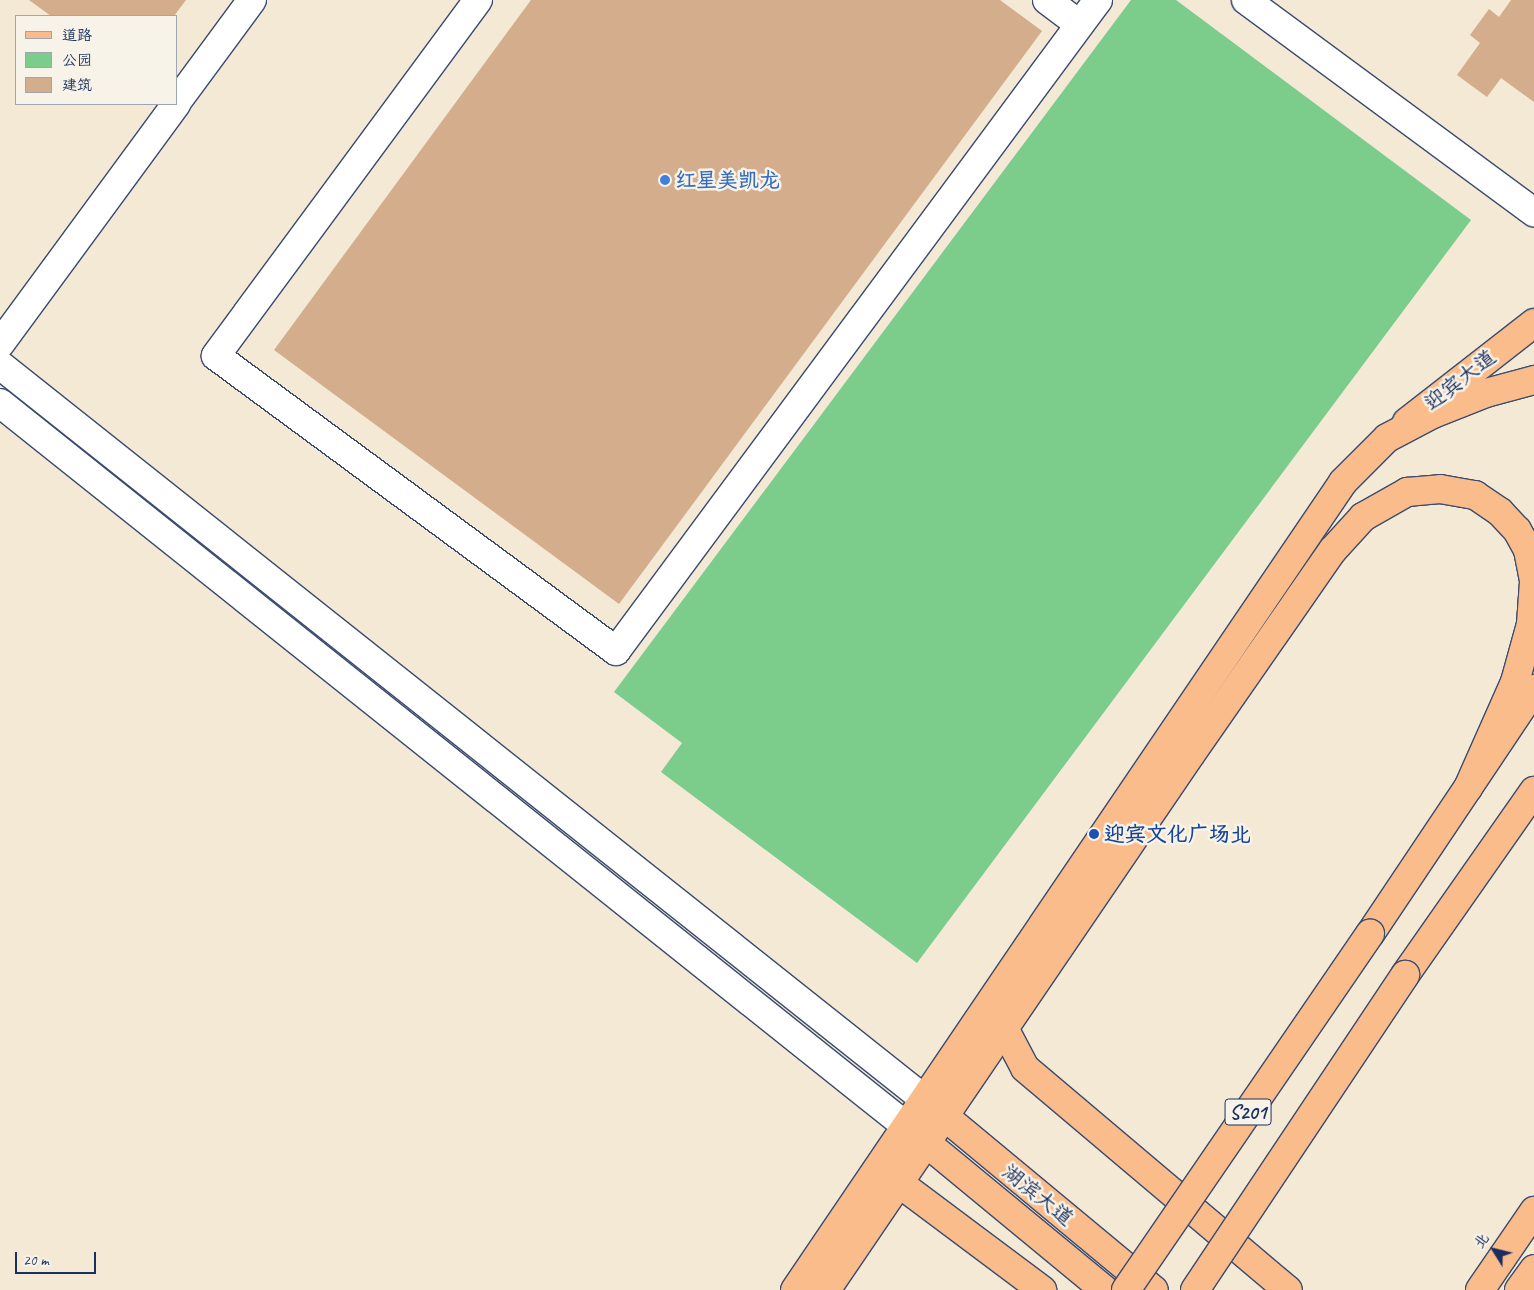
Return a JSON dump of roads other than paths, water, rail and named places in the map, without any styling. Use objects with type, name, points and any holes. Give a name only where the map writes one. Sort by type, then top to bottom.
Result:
[{"type":"main road","name":"迎宾大道","points":[[1387,438],[1534,323]]},
{"type":"main road","points":[[826,1290],[899,1183],[917,1134],[934,1108],[1004,981],[1343,482],[1387,438],[1433,414],[1478,396],[1534,380]]},
{"type":"main road","points":[[934,1108],[1004,1028],[1333,550],[1363,518],[1408,492],[1440,489],[1475,495],[1500,512],[1517,530],[1528,550],[1534,584],[1531,624],[1515,682],[1468,788]]},
{"type":"main road","name":"S201","points":[[1126,1290],[1370,934],[1534,689]]},
{"type":"main road","name":"S201","points":[[1195,1290],[1405,976],[1534,791]]},
{"type":"main road","points":[[1004,981],[1004,1028],[1025,1068],[1288,1290]]},
{"type":"main road","name":"湖滨大道","points":[[934,1108],[1154,1290]]},
{"type":"main road","points":[[795,1290],[874,1172],[917,1134]]},
{"type":"main road","points":[[917,1134],[1105,1290]]},
{"type":"main road","points":[[874,1172],[899,1183],[1042,1290]]},
{"type":"main road","points":[[1480,1290],[1534,1211]]},
{"type":"main road","points":[[1519,1290],[1534,1269]]},
{"type":"street","points":[[178,101],[252,0]]},
{"type":"street","points":[[478,0],[216,356],[616,651],[1098,0]]},
{"type":"street","points":[[1047,0],[1079,24]]},
{"type":"street","points":[[1246,0],[1534,212]]},
{"type":"street","points":[[0,344],[175,105]]},
{"type":"street","points":[[0,365],[934,1108]]},
{"type":"street","points":[[0,403],[917,1134]]},
{"type":"place","name":"红星美凯龙","points":[[665,180]]},
{"type":"place","name":"迎宾文化广场北","points":[[1094,834]]}]
